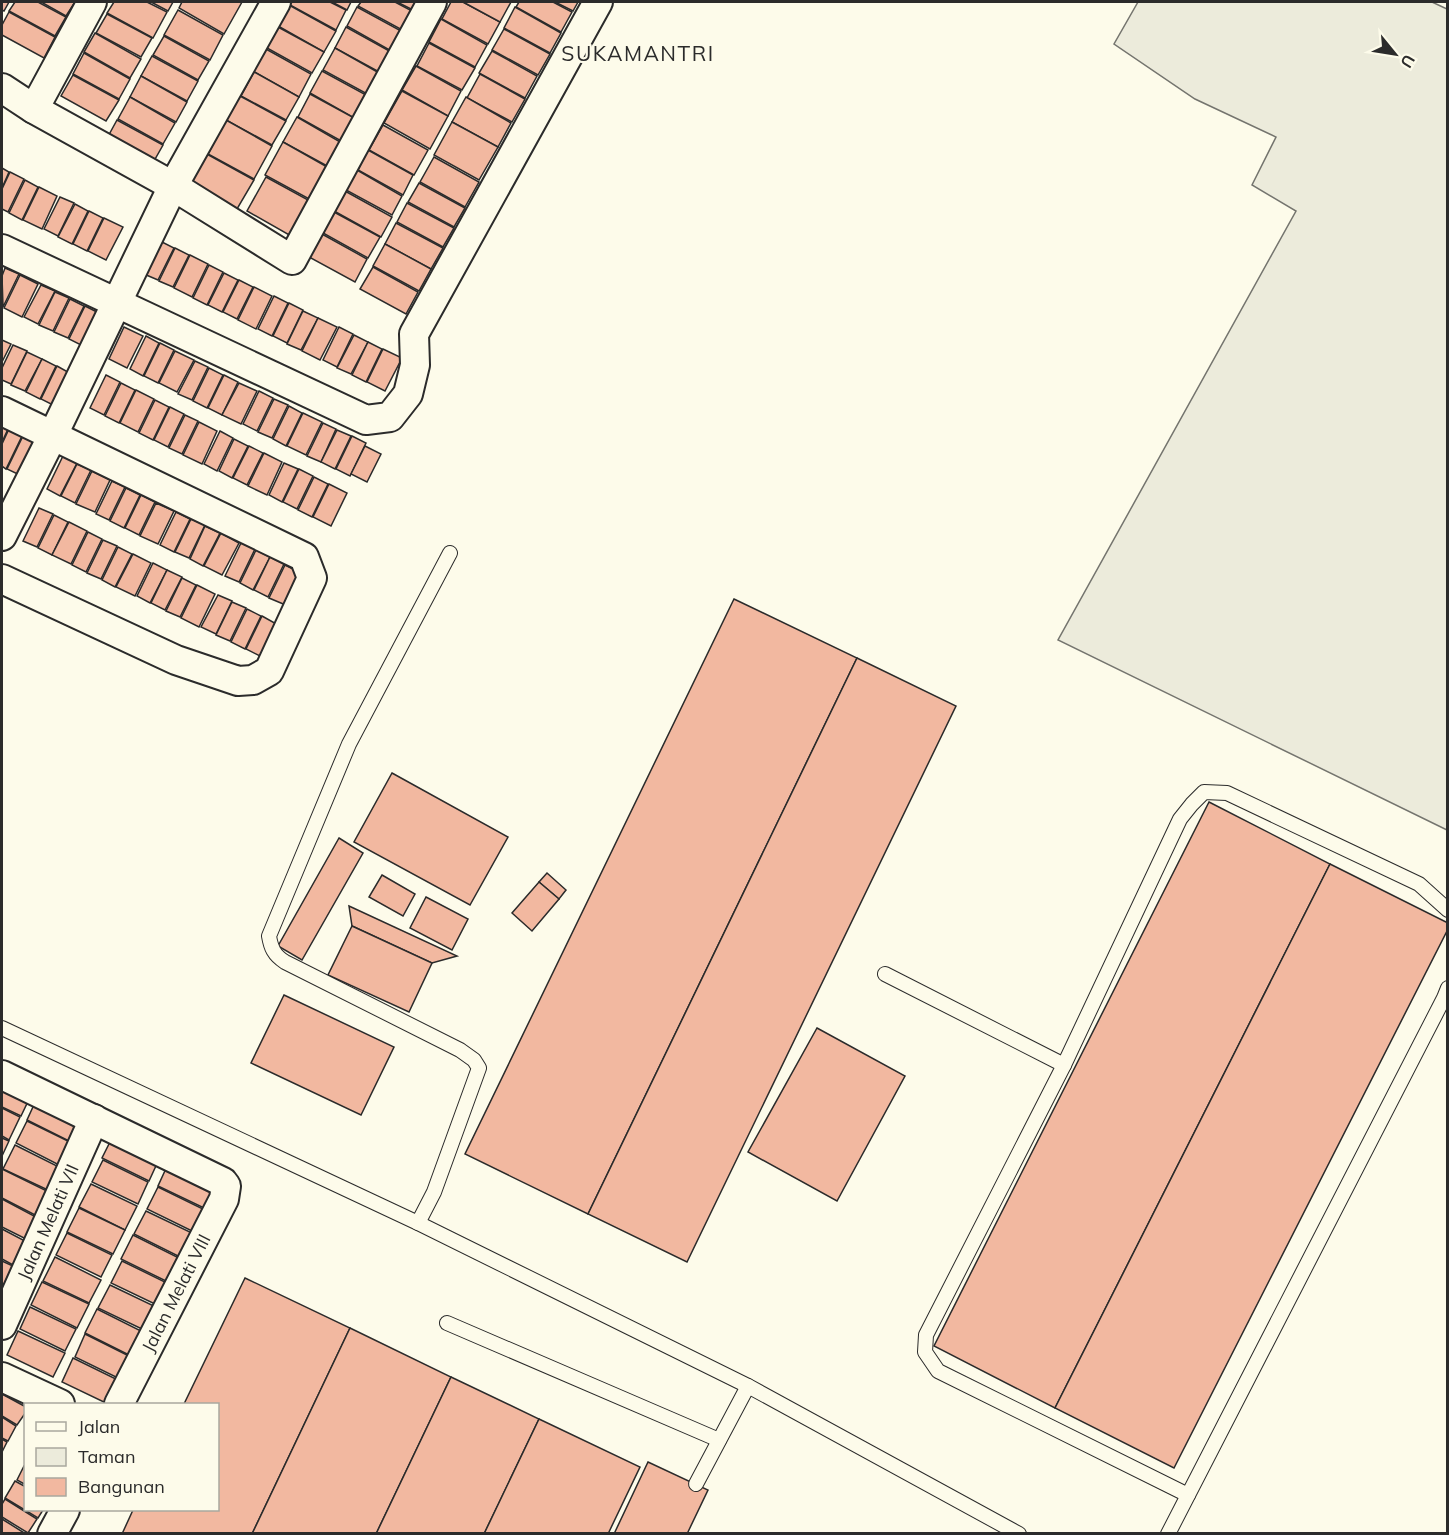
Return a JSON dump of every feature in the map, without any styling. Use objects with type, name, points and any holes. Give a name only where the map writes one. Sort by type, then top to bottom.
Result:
[{"type":"street","points":[[34,109],[92,2]]},
{"type":"street","points":[[2,536],[173,186],[276,2]]},
{"type":"street","points":[[2,87],[34,109],[173,186],[292,260],[432,2]]},
{"type":"street","points":[[2,249],[366,420],[390,417],[408,394],[415,364],[414,334],[598,2]]},
{"type":"street","points":[[2,411],[304,557],[312,578],[269,671],[253,680],[238,681],[176,660],[2,579]]},
{"type":"street","points":[[2,1075],[94,1119]]},
{"type":"street","name":"Jalan Melati VIII","points":[[94,1119],[223,1182],[226,1190],[224,1199],[120,1403]]},
{"type":"street","name":"Jalan Melati VII","points":[[2,1325],[94,1119]]},
{"type":"street","points":[[2,1377],[58,1403]]},
{"type":"street","points":[[52,1533],[63,1511]]},
{"type":"lane","points":[[418,1223],[434,1192],[479,1068],[474,1060],[460,1050],[285,962],[276,956],[271,948],[269,936],[349,744],[450,553]]},
{"type":"lane","points":[[1188,1495],[938,1371],[925,1352],[926,1335],[1064,1065],[1180,819],[1204,792],[1227,793],[1419,884],[1448,910]]},
{"type":"lane","points":[[885,974],[1064,1065]]},
{"type":"lane","points":[[1168,1533],[1446,995]]},
{"type":"lane","points":[[2,1028],[418,1223],[748,1386],[1019,1533]]},
{"type":"lane","points":[[447,1323],[719,1440]]},
{"type":"lane","points":[[696,1484],[748,1386]]},
{"type":"green space","points":[[1138,2],[1432,2],[1447,9],[1447,830],[1058,640],[1296,211],[1252,185],[1276,137],[1195,99],[1114,44]]},
{"type":"building","points":[[2,2],[9,2],[4,11],[2,10]]},
{"type":"building","points":[[15,2],[38,2],[66,17],[55,36],[9,11]]},
{"type":"building","points":[[41,2],[75,2],[66,16]]},
{"type":"building","points":[[114,2],[147,2],[167,12],[153,38],[107,13]]},
{"type":"building","points":[[151,2],[173,2],[168,11]]},
{"type":"building","points":[[182,2],[242,2],[224,34],[179,8]]},
{"type":"building","points":[[292,2],[330,2],[346,10],[336,30],[290,5]]},
{"type":"building","points":[[332,2],[351,2],[347,10]]},
{"type":"building","points":[[361,2],[395,2],[414,12],[404,31],[358,6]]},
{"type":"building","points":[[397,2],[420,2],[415,11]]},
{"type":"building","points":[[451,2],[463,2],[500,22],[488,44],[442,19]]},
{"type":"building","points":[[463,2],[511,2],[500,22]]},
{"type":"building","points":[[519,2],[553,2],[572,12],[561,32],[516,7]]},
{"type":"building","points":[[555,2],[578,2],[573,11]]},
{"type":"building","points":[[289,5],[336,31],[324,52],[278,26]]},
{"type":"building","points":[[357,7],[403,32],[393,52],[347,26]]},
{"type":"building","points":[[515,7],[561,33],[550,53],[504,28]]},
{"type":"building","points":[[178,10],[223,35],[210,60],[164,35]]},
{"type":"building","points":[[9,12],[55,37],[44,58],[2,35],[2,25]]},
{"type":"building","points":[[107,14],[152,38],[141,57],[96,33]]},
{"type":"building","points":[[441,19],[487,45],[475,67],[429,42]]},
{"type":"building","points":[[278,27],[324,52],[312,73],[267,48]]},
{"type":"building","points":[[346,27],[393,53],[381,73],[335,48]]},
{"type":"building","points":[[504,29],[550,54],[538,75],[492,50]]},
{"type":"building","points":[[95,33],[141,59],[130,78],[84,52]]},
{"type":"building","points":[[164,36],[209,61],[198,80],[153,55]]},
{"type":"building","points":[[429,43],[475,68],[462,90],[417,66]]},
{"type":"building","points":[[335,48],[381,74],[369,95],[323,70]]},
{"type":"building","points":[[266,49],[311,74],[299,97],[253,71]]},
{"type":"building","points":[[492,51],[537,76],[525,98],[479,73]]},
{"type":"building","points":[[84,53],[130,79],[119,99],[73,74]]},
{"type":"building","points":[[152,56],[198,81],[187,101],[141,76]]},
{"type":"building","points":[[416,66],[461,91],[448,116],[402,90]]},
{"type":"building","points":[[322,71],[368,96],[356,119],[310,93]]},
{"type":"building","points":[[254,72],[299,97],[286,120],[241,96]]},
{"type":"building","points":[[480,74],[525,99],[512,122],[467,98]]},
{"type":"building","points":[[73,75],[119,100],[106,121],[61,96]]},
{"type":"building","points":[[141,76],[187,102],[176,122],[130,97]]},
{"type":"building","points":[[402,91],[448,116],[430,149],[384,123]]},
{"type":"building","points":[[310,94],[356,119],[343,142],[298,117]]},
{"type":"building","points":[[240,96],[286,121],[272,145],[226,120]]},
{"type":"building","points":[[130,97],[175,123],[163,144],[118,119]]},
{"type":"building","points":[[466,97],[511,123],[498,147],[452,122]]},
{"type":"building","points":[[297,117],[342,143],[329,167],[283,142]]},
{"type":"building","points":[[117,120],[163,145],[150,168],[105,142]]},
{"type":"building","points":[[226,120],[272,146],[254,179],[208,154]]},
{"type":"building","points":[[452,122],[498,147],[479,180],[434,155]]},
{"type":"building","points":[[383,125],[428,150],[414,175],[369,150]]},
{"type":"building","points":[[283,142],[329,168],[311,200],[265,175]]},
{"type":"building","points":[[368,150],[413,175],[403,195],[358,170]]},
{"type":"building","points":[[205,153],[254,180],[237,209],[189,183]]},
{"type":"building","points":[[434,157],[479,182],[465,207],[420,182]]},
{"type":"building","points":[[2,168],[9,172],[2,188]]},
{"type":"building","points":[[357,170],[402,196],[392,215],[346,190]]},
{"type":"building","points":[[10,172],[24,179],[8,212],[2,209],[2,189]]},
{"type":"building","points":[[266,177],[310,201],[291,236],[247,211]]},
{"type":"building","points":[[25,180],[38,187],[22,220],[9,213]]},
{"type":"building","points":[[419,183],[465,208],[454,227],[408,202]]},
{"type":"building","points":[[39,187],[57,196],[42,229],[23,220]]},
{"type":"building","points":[[345,191],[392,217],[381,237],[334,211]]},
{"type":"building","points":[[60,197],[74,203],[58,236],[44,229]]},
{"type":"building","points":[[407,203],[454,228],[443,247],[397,222]]},
{"type":"building","points":[[75,204],[88,211],[72,244],[58,237]]},
{"type":"building","points":[[89,211],[103,218],[87,251],[73,244]]},
{"type":"building","points":[[334,212],[380,237],[368,258],[323,233]]},
{"type":"building","points":[[104,218],[123,227],[106,260],[88,251]]},
{"type":"building","points":[[396,223],[443,248],[431,269],[385,244]]},
{"type":"building","points":[[322,234],[367,259],[355,282],[309,257]]},
{"type":"building","points":[[160,241],[174,248],[158,280],[144,274]]},
{"type":"building","points":[[385,244],[431,269],[419,291],[373,266]]},
{"type":"building","points":[[175,248],[189,255],[173,287],[159,281]]},
{"type":"building","points":[[190,255],[208,264],[192,297],[174,288]]},
{"type":"building","points":[[209,265],[223,272],[207,305],[193,298]]},
{"type":"building","points":[[373,267],[418,292],[406,314],[360,289]]},
{"type":"building","points":[[5,268],[19,274],[3,307],[2,276]]},
{"type":"building","points":[[224,273],[238,280],[222,312],[208,305]]},
{"type":"building","points":[[20,275],[38,284],[22,317],[4,308]]},
{"type":"building","points":[[239,280],[253,287],[237,319],[223,312]]},
{"type":"building","points":[[41,285],[55,291],[38,324],[24,317]]},
{"type":"building","points":[[254,287],[272,296],[256,329],[238,320]]},
{"type":"building","points":[[55,292],[69,298],[53,331],[39,325]]},
{"type":"building","points":[[274,296],[288,303],[272,336],[258,329]]},
{"type":"building","points":[[70,299],[84,306],[68,338],[54,332]]},
{"type":"building","points":[[289,303],[303,310],[287,343],[273,336]]},
{"type":"building","points":[[85,306],[103,315],[87,348],[69,339]]},
{"type":"building","points":[[303,311],[318,318],[301,350],[287,344]]},
{"type":"building","points":[[318,318],[337,327],[320,360],[302,351]]},
{"type":"building","points":[[124,327],[143,336],[127,368],[109,359]]},
{"type":"building","points":[[339,327],[353,334],[337,367],[323,360]]},
{"type":"building","points":[[354,335],[368,342],[351,374],[337,368]]},
{"type":"building","points":[[146,336],[159,343],[143,376],[130,369]]},
{"type":"building","points":[[2,340],[11,344],[2,362]]},
{"type":"building","points":[[368,342],[382,349],[366,382],[352,375]]},
{"type":"building","points":[[160,343],[174,350],[158,383],[144,376]]},
{"type":"building","points":[[13,345],[27,351],[11,384],[2,380],[2,368]]},
{"type":"building","points":[[383,349],[402,358],[385,391],[367,382]]},
{"type":"building","points":[[175,351],[194,360],[177,392],[159,383]]},
{"type":"building","points":[[27,352],[42,359],[25,391],[11,385]]},
{"type":"building","points":[[42,359],[56,366],[40,399],[26,392]]},
{"type":"building","points":[[195,361],[208,367],[192,400],[178,394]]},
{"type":"building","points":[[57,366],[75,376],[59,408],[41,399]]},
{"type":"building","points":[[209,368],[223,375],[207,408],[193,401]]},
{"type":"building","points":[[106,375],[120,382],[104,415],[90,408]]},
{"type":"building","points":[[224,375],[238,382],[222,415],[208,408]]},
{"type":"building","points":[[121,383],[135,390],[119,423],[105,416]]},
{"type":"building","points":[[239,383],[257,391],[241,424],[222,415]]},
{"type":"building","points":[[136,390],[154,399],[138,432],[120,423]]},
{"type":"building","points":[[259,391],[273,398],[257,431],[243,424]]},
{"type":"building","points":[[274,399],[288,405],[272,438],[258,432]]},
{"type":"building","points":[[155,400],[169,407],[153,440],[139,433]]},
{"type":"building","points":[[289,406],[302,413],[286,446],[273,439]]},
{"type":"building","points":[[170,407],[184,414],[168,447],[154,440]]},
{"type":"building","points":[[303,413],[322,422],[306,455],[287,446]]},
{"type":"building","points":[[185,415],[198,421],[182,454],[169,448]]},
{"type":"building","points":[[199,422],[217,431],[202,464],[183,455]]},
{"type":"building","points":[[323,423],[336,429],[321,462],[307,456]]},
{"type":"building","points":[[2,425],[8,429],[2,442]]},
{"type":"building","points":[[9,429],[22,436],[6,469],[2,466],[2,444]]},
{"type":"building","points":[[337,430],[351,436],[335,469],[321,462]]},
{"type":"building","points":[[220,431],[233,438],[217,471],[204,464]]},
{"type":"building","points":[[23,436],[42,445],[26,478],[7,469]]},
{"type":"building","points":[[352,436],[366,443],[350,476],[336,469]]},
{"type":"building","points":[[234,439],[248,446],[232,478],[219,471]]},
{"type":"building","points":[[249,446],[263,453],[247,485],[233,478]]},
{"type":"building","points":[[365,446],[381,454],[367,482],[351,474]]},
{"type":"building","points":[[264,453],[282,462],[267,495],[248,486]]},
{"type":"building","points":[[63,456],[77,463],[60,496],[47,489]]},
{"type":"building","points":[[284,463],[298,469],[282,502],[269,495]]},
{"type":"building","points":[[77,464],[91,470],[75,503],[61,496]]},
{"type":"building","points":[[299,469],[313,476],[297,509],[283,502]]},
{"type":"building","points":[[92,471],[110,480],[95,512],[76,504]]},
{"type":"building","points":[[314,477],[328,484],[312,517],[298,510]]},
{"type":"building","points":[[112,481],[125,487],[109,520],[96,514]]},
{"type":"building","points":[[329,484],[347,493],[331,526],[313,517]]},
{"type":"building","points":[[126,488],[140,495],[124,528],[110,521]]},
{"type":"building","points":[[141,495],[155,502],[139,535],[125,528]]},
{"type":"building","points":[[156,503],[174,511],[158,544],[140,536]]},
{"type":"building","points":[[39,508],[53,514],[37,547],[23,541]]},
{"type":"building","points":[[176,512],[190,519],[174,552],[160,545]]},
{"type":"building","points":[[54,515],[68,522],[52,555],[38,548]]},
{"type":"building","points":[[191,519],[205,525],[189,558],[175,552]]},
{"type":"building","points":[[69,522],[87,531],[71,564],[52,555]]},
{"type":"building","points":[[205,526],[220,533],[203,566],[190,559]]},
{"type":"building","points":[[88,532],[102,539],[86,572],[72,565]]},
{"type":"building","points":[[221,533],[239,543],[222,575],[204,566]]},
{"type":"building","points":[[103,540],[117,546],[101,579],[87,573]]},
{"type":"building","points":[[241,543],[255,549],[239,582],[225,576]]},
{"type":"building","points":[[118,547],[132,554],[115,587],[102,580]]},
{"type":"building","points":[[256,550],[270,557],[253,590],[240,583]]},
{"type":"building","points":[[133,554],[151,563],[135,596],[116,587]]},
{"type":"building","points":[[270,557],[284,564],[268,597],[254,590]]},
{"type":"building","points":[[153,563],[167,570],[150,603],[137,596]]},
{"type":"building","points":[[285,565],[303,574],[288,606],[269,598]]},
{"type":"building","points":[[167,570],[182,577],[165,610],[151,603]]},
{"type":"building","points":[[182,578],[196,585],[180,617],[166,611]]},
{"type":"building","points":[[197,585],[215,594],[199,627],[181,618]]},
{"type":"building","points":[[218,595],[232,601],[216,634],[201,627]]},
{"type":"building","points":[[734,599],[857,658],[588,1214],[465,1154]]},
{"type":"building","points":[[232,602],[246,608],[230,641],[216,635]]},
{"type":"building","points":[[247,609],[261,616],[245,649],[231,642]]},
{"type":"building","points":[[262,616],[280,626],[264,658],[246,649]]},
{"type":"building","points":[[857,658],[956,706],[687,1262],[588,1214]]},
{"type":"building","points":[[392,773],[508,837],[470,905],[354,842]]},
{"type":"building","points":[[1209,802],[1330,864],[1055,1408],[934,1346]]},
{"type":"building","points":[[339,838],[363,853],[302,960],[278,946]]},
{"type":"building","points":[[1330,864],[1448,923],[1448,929],[1174,1468],[1055,1408]]},
{"type":"building","points":[[547,873],[566,890],[559,899],[539,882]]},
{"type":"building","points":[[382,875],[415,894],[403,916],[369,897]]},
{"type":"building","points":[[539,882],[559,899],[532,931],[512,913]]},
{"type":"building","points":[[426,897],[468,919],[452,950],[410,928]]},
{"type":"building","points":[[349,906],[457,956],[432,963],[352,926]]},
{"type":"building","points":[[352,926],[432,963],[409,1012],[328,975]]},
{"type":"building","points":[[284,995],[394,1047],[361,1115],[251,1063]]},
{"type":"building","points":[[817,1028],[905,1076],[837,1201],[748,1152]]},
{"type":"building","points":[[2,1078],[32,1093],[21,1116],[2,1107]]},
{"type":"building","points":[[38,1096],[84,1118],[73,1143],[27,1120]]},
{"type":"building","points":[[2,1108],[20,1117],[9,1140],[2,1136]]},
{"type":"building","points":[[27,1121],[72,1143],[61,1166],[16,1143]]},
{"type":"building","points":[[114,1134],[160,1157],[149,1181],[102,1158]]},
{"type":"building","points":[[2,1138],[9,1141],[2,1156]]},
{"type":"building","points":[[15,1145],[61,1168],[50,1191],[3,1169]]},
{"type":"building","points":[[103,1160],[148,1182],[138,1204],[92,1182]]},
{"type":"building","points":[[169,1162],[215,1185],[204,1208],[158,1186]]},
{"type":"building","points":[[2,1169],[49,1192],[37,1216],[2,1198]]},
{"type":"building","points":[[91,1184],[137,1206],[125,1230],[79,1207]]},
{"type":"building","points":[[158,1187],[203,1209],[192,1231],[147,1209]]},
{"type":"building","points":[[2,1199],[36,1217],[26,1239],[2,1227]]},
{"type":"building","points":[[79,1208],[125,1230],[113,1254],[67,1232]]},
{"type":"building","points":[[146,1211],[192,1233],[180,1257],[134,1234]]},
{"type":"building","points":[[2,1229],[25,1241],[13,1265],[2,1259]]},
{"type":"building","points":[[67,1233],[112,1255],[101,1277],[56,1255]]},
{"type":"building","points":[[133,1235],[179,1258],[168,1282],[121,1259]]},
{"type":"building","points":[[55,1257],[101,1280],[89,1303],[43,1281]]},
{"type":"building","points":[[2,1261],[13,1266],[2,1288]]},
{"type":"building","points":[[122,1261],[167,1283],[157,1305],[111,1283]]},
{"type":"building","points":[[245,1278],[350,1328],[252,1534],[122,1534],[133,1511],[219,1511],[219,1403],[184,1403]]},
{"type":"building","points":[[42,1282],[89,1304],[77,1328],[31,1305]]},
{"type":"building","points":[[110,1285],[156,1307],[144,1330],[98,1308]]},
{"type":"building","points":[[30,1307],[76,1329],[65,1351],[20,1329]]},
{"type":"building","points":[[97,1309],[143,1332],[131,1356],[85,1333]]},
{"type":"building","points":[[350,1328],[451,1377],[376,1534],[252,1534]]},
{"type":"building","points":[[18,1331],[65,1353],[53,1377],[7,1355]]},
{"type":"building","points":[[85,1334],[131,1357],[120,1379],[75,1357]]},
{"type":"building","points":[[73,1358],[120,1381],[109,1403],[62,1382]]},
{"type":"building","points":[[451,1377],[539,1419],[484,1534],[376,1534]]},
{"type":"building","points":[[2,1394],[24,1406],[24,1415],[17,1425],[2,1416]]},
{"type":"building","points":[[2,1417],[16,1426],[8,1441],[2,1438]]},
{"type":"building","points":[[539,1419],[640,1467],[608,1534],[484,1534]]},
{"type":"building","points":[[2,1439],[7,1442],[2,1452]]},
{"type":"building","points":[[648,1462],[708,1490],[687,1534],[614,1534]]},
{"type":"building","points":[[24,1466],[24,1484],[17,1480]]},
{"type":"building","points":[[15,1481],[24,1486],[24,1510],[5,1498]]},
{"type":"building","points":[[5,1499],[37,1519],[28,1533],[2,1517],[2,1504]]},
{"type":"building","points":[[26,1511],[42,1511],[38,1518]]},
{"type":"building","points":[[2,1519],[26,1534],[2,1534]]},
{"type":"district","name":"SUKAMANTRI","points":[[638,53]]}]
